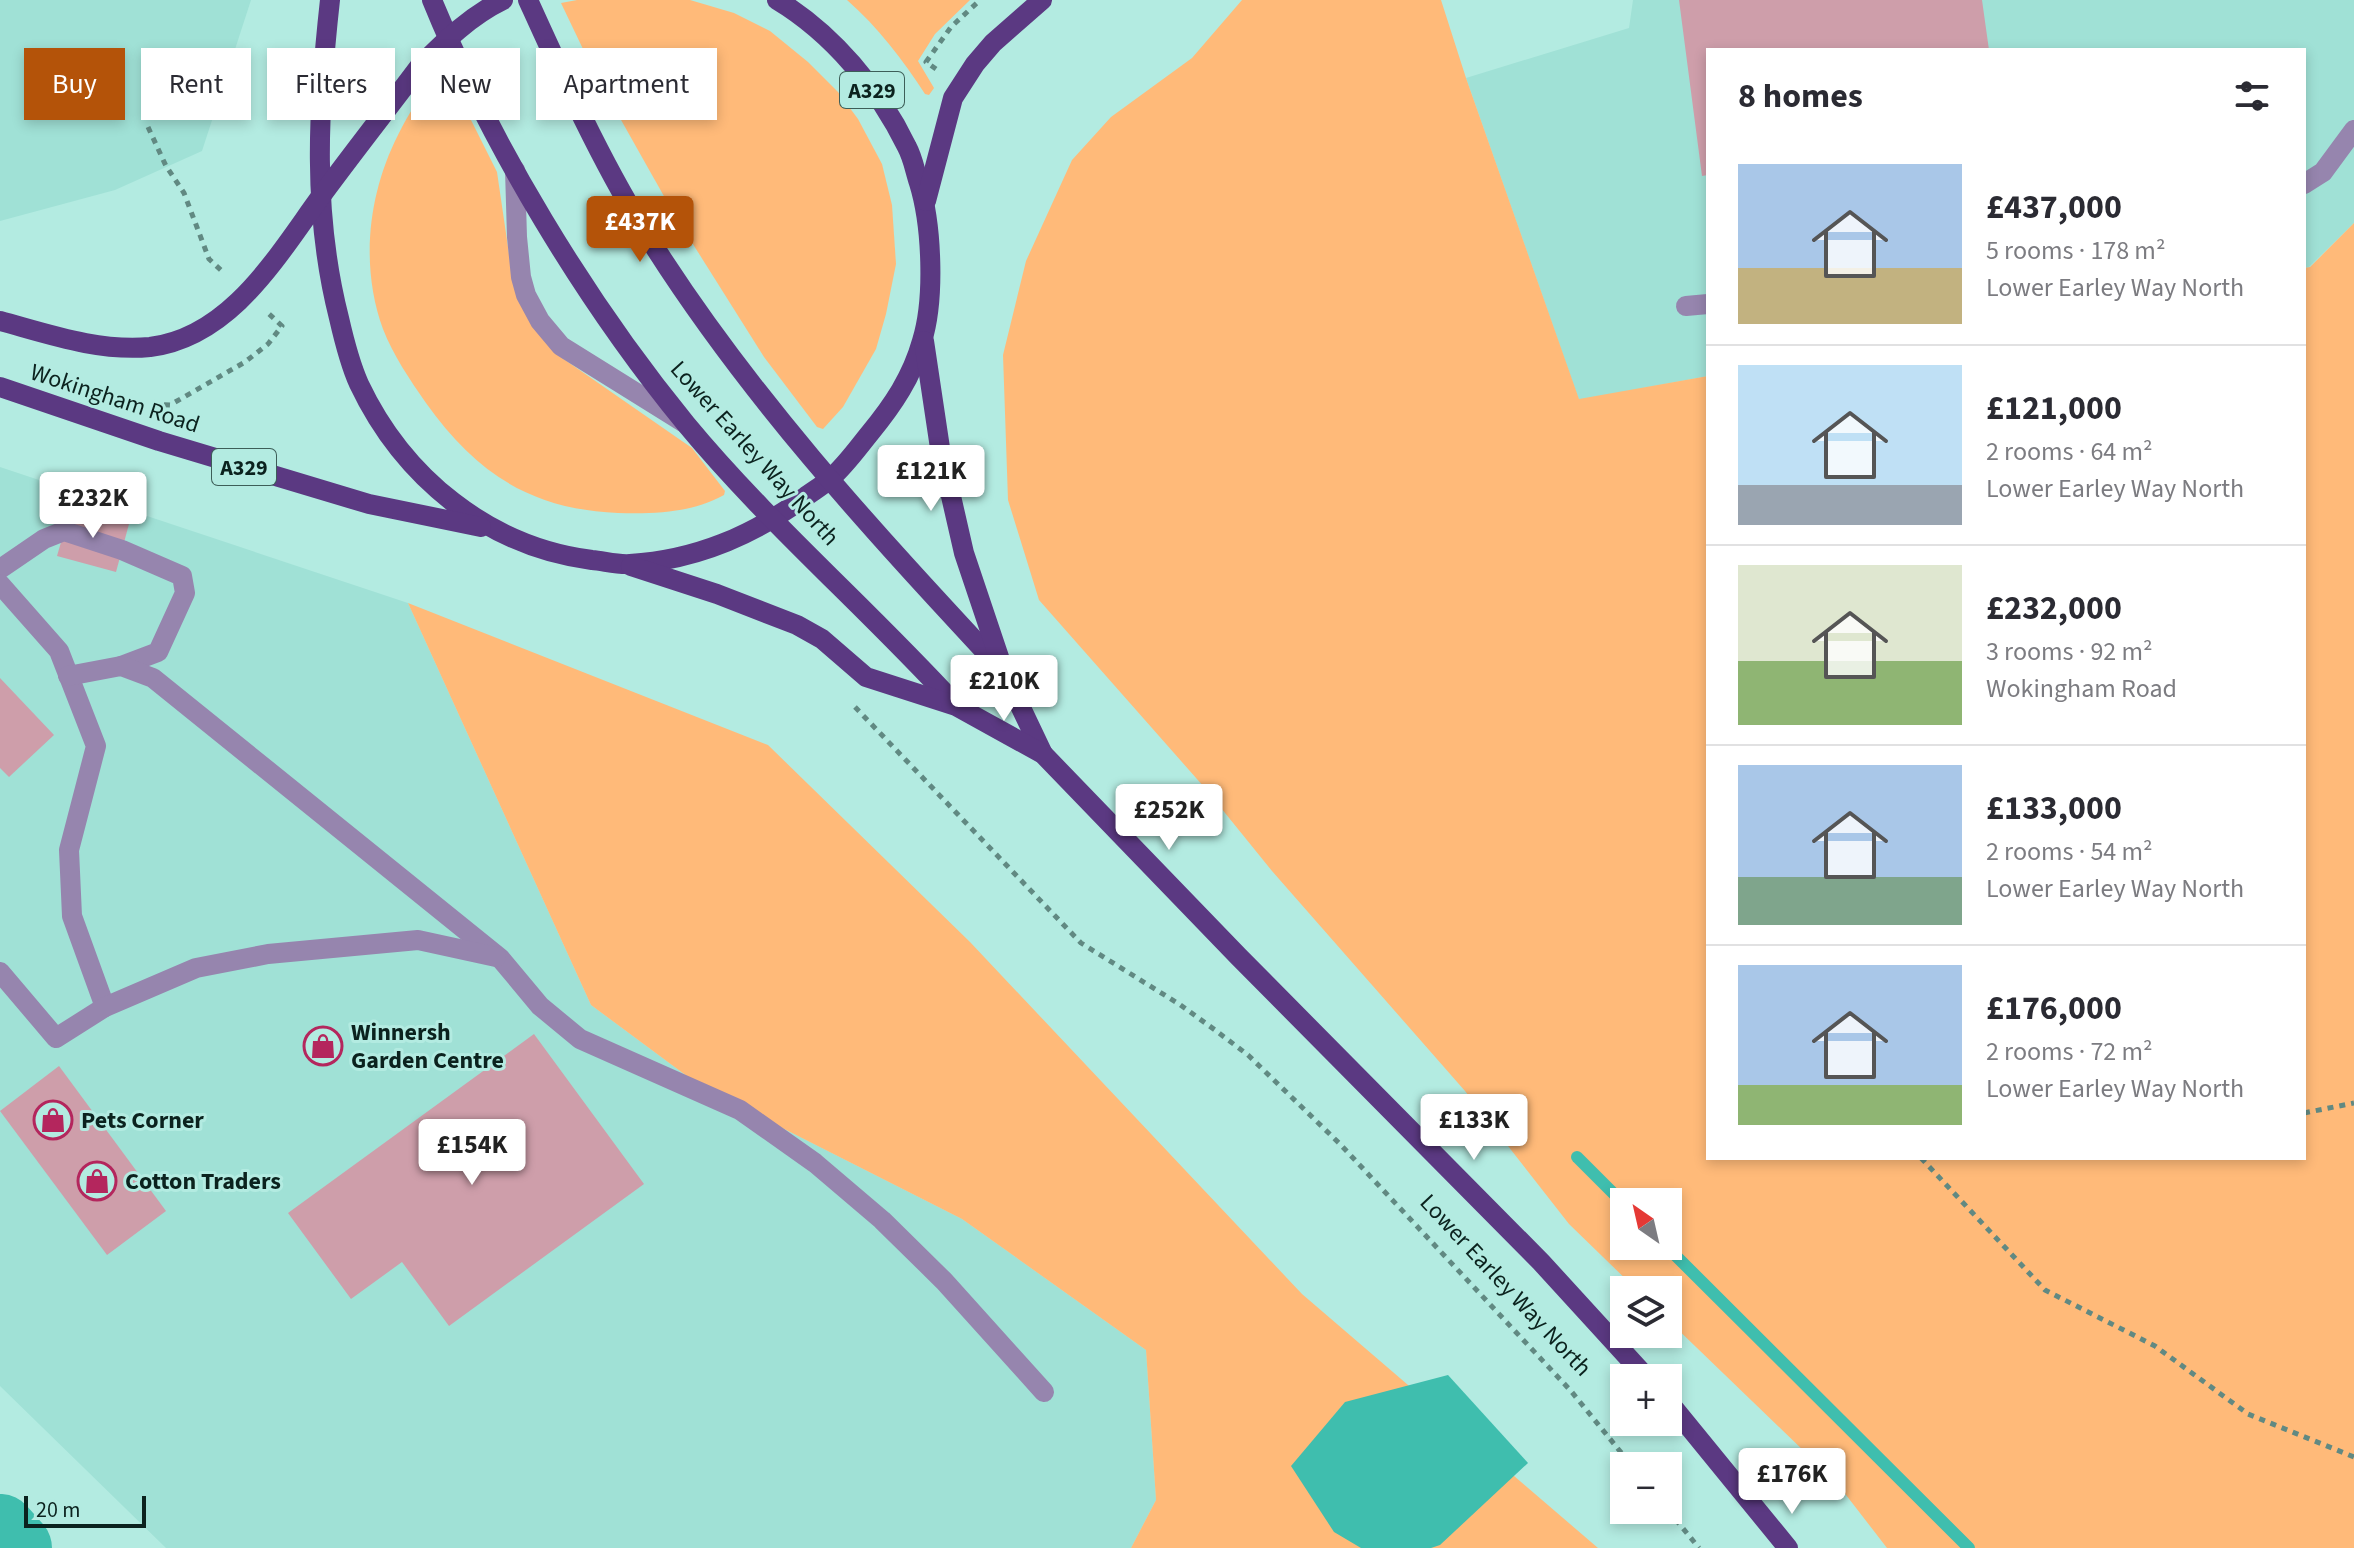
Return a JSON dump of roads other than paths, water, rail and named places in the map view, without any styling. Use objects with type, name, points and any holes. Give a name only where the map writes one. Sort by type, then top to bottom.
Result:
[{"type":"main road","points":[[320,199],[320,121],[330,0]]},
{"type":"main road","name":"Lower Earley Way North","points":[[432,0],[447,38],[515,170],[618,333],[687,424],[774,520],[902,647],[956,706]]},
{"type":"main road","name":"Wokingham Road","points":[[0,321],[87,343],[126,349],[176,342],[199,331],[225,314],[269,268],[419,67],[447,38],[482,10],[503,0]]},
{"type":"main road","name":"Lower Earley Way North","points":[[528,0],[584,123],[641,225],[704,322],[829,480],[1004,672]]},
{"type":"main road","name":"A329","points":[[320,199],[329,279],[343,337],[359,383],[383,425],[431,486],[493,530],[563,557],[627,564],[694,554],[729,542],[774,520],[829,480],[893,405],[910,374],[923,338],[929,291],[930,242],[925,203],[908,149],[867,83],[821,33],[777,0]]},
{"type":"main road","points":[[925,203],[953,98],[993,43],[1042,0]]},
{"type":"main road","name":"Lower Earley Way North","points":[[923,338],[955,521],[1004,672],[1043,754]]},
{"type":"main road","name":"Wokingham Road","points":[[0,387],[131,433],[369,504],[493,530]]},
{"type":"main road","name":"Lower Earley Way North","points":[[627,564],[797,625],[822,639],[866,677],[956,706],[1043,754],[1541,1262],[1634,1364]]},
{"type":"main road","points":[[1682,1418],[1788,1548]]},
{"type":"lane","points":[[2306,183],[2323,172],[2354,130]]},
{"type":"lane","points":[[515,170],[521,277],[526,295],[540,321],[561,346],[687,424]]},
{"type":"lane","points":[[1686,306],[1706,304]]},
{"type":"lane","points":[[0,569],[44,539],[64,531],[122,550],[182,576],[185,593],[158,652],[121,666],[68,676]]},
{"type":"lane","points":[[0,584],[59,651],[96,746],[69,850],[72,916],[105,1007]]},
{"type":"lane","points":[[121,666],[153,678],[500,958],[540,1006],[580,1039],[740,1110],[815,1163],[882,1220],[944,1281],[1044,1392]]},
{"type":"lane","points":[[0,972],[56,1038],[105,1007],[196,968],[268,954],[418,940],[500,958]]},
{"type":"waterway","points":[[1577,1157],[1610,1190]]},
{"type":"waterway","points":[[1680,1260],[1969,1548]]},
{"type":"waterway","points":[[0,1530],[16,1548]]},
{"type":"place","name":"Winnersh Garden Centre","points":[[323,1046]]},
{"type":"place","name":"Pets Corner","points":[[53,1120]]},
{"type":"place","name":"Cotton Traders","points":[[97,1181]]}]
